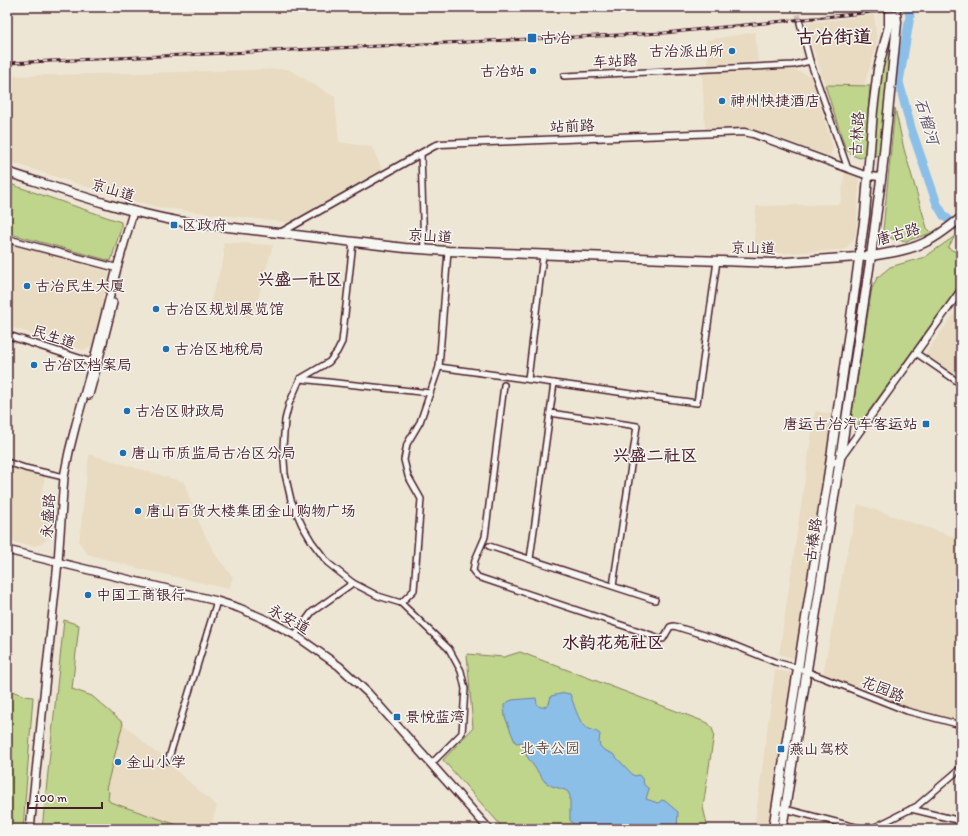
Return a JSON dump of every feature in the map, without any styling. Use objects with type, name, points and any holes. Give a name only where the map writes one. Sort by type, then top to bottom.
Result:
[{"type":"main road","name":"古林路","points":[[859,257],[865,215],[873,110],[878,69],[893,13],[897,22],[881,178],[871,256]]},
{"type":"main road","name":"京山道","points":[[7,172],[136,212],[177,221],[424,250],[773,263],[859,257]]},
{"type":"main road","name":"永盛路","points":[[30,829],[60,562],[64,477],[68,452],[93,363],[117,268],[136,212]]},
{"type":"main road","name":"永盛路","points":[[34,829],[67,486],[73,450],[98,362],[136,212]]},
{"type":"main road","name":"唐古路","points":[[859,257],[886,254],[911,248],[927,242],[945,231],[961,218]]},
{"type":"main road","name":"古榛路","points":[[774,829],[781,808],[807,671],[871,256]]},
{"type":"main road","name":"古榛路","points":[[782,829],[781,808],[798,668],[830,464],[859,257]]},
{"type":"main road","name":"永安道","points":[[7,550],[217,601],[240,608],[295,635],[339,666],[368,692],[489,829]]},
{"type":"street","points":[[800,23],[810,61],[848,169]]},
{"type":"street","name":"车站路","points":[[564,76],[793,66],[810,61]]},
{"type":"street","name":"站前路","points":[[280,233],[440,144],[744,132],[868,176],[881,178]]},
{"type":"street","points":[[421,154],[424,250]]},
{"type":"street","points":[[7,239],[117,268]]},
{"type":"street","points":[[353,242],[342,342],[337,352],[328,362],[300,379],[289,404],[285,420],[283,447],[285,474],[291,500],[302,525],[312,542],[328,563],[353,583],[378,596],[401,603],[449,649],[461,670],[465,689],[462,733],[431,764]]},
{"type":"street","points":[[401,603],[414,590],[421,499],[408,476],[404,460],[407,444],[420,422],[439,366],[448,251]]},
{"type":"street","points":[[528,379],[543,254]]},
{"type":"street","points":[[439,366],[697,403],[717,261]]},
{"type":"street","points":[[830,464],[840,459],[961,290]]},
{"type":"street","name":"民生道","points":[[7,335],[93,363]]},
{"type":"street","points":[[916,353],[961,384]]},
{"type":"street","points":[[300,379],[430,393]]},
{"type":"street","points":[[530,559],[554,383]]},
{"type":"street","name":"花园路","points":[[504,385],[485,537],[474,566],[474,571],[478,578],[662,639],[670,627],[674,626],[726,642],[775,662],[807,671],[907,711],[961,725]]},
{"type":"street","points":[[550,413],[637,426],[613,586]]},
{"type":"street","points":[[7,462],[25,468],[64,477]]},
{"type":"street","points":[[490,546],[655,600]]},
{"type":"street","points":[[295,635],[312,612],[353,583]]},
{"type":"street","points":[[168,761],[217,601]]},
{"type":"street","points":[[871,829],[917,806],[961,768]]},
{"type":"street","points":[[781,808],[863,829]]},
{"type":"street","points":[[911,809],[961,821]]},
{"type":"shaded area","points":[[874,15],[877,44],[864,86],[825,85],[805,23]]},
{"type":"shaded area","name":"古治派出所","points":[[755,32],[758,62],[708,65],[707,40]]},
{"type":"shaded area","points":[[288,69],[335,97],[339,142],[372,147],[383,171],[291,223],[162,208],[121,198],[7,161],[7,76]]},
{"type":"shaded area","points":[[791,69],[811,76],[833,148],[830,156],[750,128],[705,129],[702,73]]},
{"type":"shaded area","points":[[845,171],[858,177],[859,181],[856,235],[846,249],[788,253],[753,253],[756,206],[840,204]]},
{"type":"shaded area","points":[[223,242],[273,245],[256,305],[250,318],[209,306],[224,257]]},
{"type":"shaded area","points":[[7,243],[109,272],[93,346],[83,350],[7,326]]},
{"type":"shaded area","points":[[961,304],[961,369],[956,375],[925,354]]},
{"type":"shaded area","points":[[815,411],[832,414],[795,659],[779,654]]},
{"type":"shaded area","name":"唐山百货大楼集团金山购物广场","points":[[89,454],[184,482],[205,535],[217,557],[233,577],[229,589],[140,569],[87,554],[79,542]]},
{"type":"shaded area","points":[[7,465],[45,476],[40,503],[53,506],[51,531],[43,543],[34,546],[7,541]]},
{"type":"shaded area","points":[[858,504],[961,539],[961,728],[907,714],[822,679]]},
{"type":"shaded area","points":[[775,670],[793,673],[769,829],[754,829]]},
{"type":"shaded area","name":"金山小学","points":[[92,696],[155,752],[173,758],[171,766],[217,806],[210,829],[189,829],[110,802],[107,799]]},
{"type":"green space","points":[[888,51],[890,53],[880,156],[874,155],[873,151],[879,82],[885,52]]},
{"type":"green space","points":[[825,85],[870,86],[865,156],[860,158],[854,156],[846,150]]},
{"type":"green space","points":[[895,108],[904,149],[927,228],[932,233],[906,241],[893,239],[885,234],[883,230]]},
{"type":"green space","points":[[7,183],[121,222],[121,228],[111,261],[7,233]]},
{"type":"green space","points":[[955,236],[948,248],[956,252],[961,250],[961,283],[858,426],[850,425],[872,288],[877,278],[890,267],[925,257]]},
{"type":"green space","points":[[64,620],[79,625],[72,689],[92,696],[123,723],[106,789],[109,792],[108,799],[110,802],[189,829],[42,829]]},
{"type":"green space","name":"北寺公园","points":[[520,652],[708,723],[714,734],[703,807],[708,829],[504,829],[443,760],[473,728],[467,654],[504,657]]},
{"type":"green space","points":[[7,689],[25,696],[33,697],[23,829],[7,829]]},
{"type":"water","points":[[565,693],[570,694],[576,712],[585,727],[600,734],[600,746],[604,750],[613,754],[634,776],[639,775],[643,780],[644,785],[649,789],[646,799],[658,803],[662,800],[665,801],[678,812],[677,829],[577,829],[570,820],[570,796],[568,792],[545,782],[526,755],[526,746],[522,742],[515,742],[505,717],[504,707],[506,703],[512,700],[536,698],[537,704],[540,707],[544,707],[549,704],[551,696]]},
{"type":"waterway","name":"石榴河","points":[[909,12],[910,16],[899,82],[911,128],[937,204],[944,216],[961,229]]},
{"type":"tunnel","points":[[796,7],[800,23]]},
{"type":"tunnel","points":[[896,7],[896,13]]},
{"type":"railway","points":[[737,7],[747,9],[775,9]]},
{"type":"railway","points":[[7,63],[664,33],[923,7]]},
{"type":"place","name":"古冶","points":[[532,38]]},
{"type":"place","name":"古治派出所","points":[[732,51]]},
{"type":"place","name":"古冶站","points":[[533,71]]},
{"type":"place","name":"神州快捷酒店","points":[[722,101]]},
{"type":"place","name":"区政府","points":[[174,225]]},
{"type":"place","name":"古冶民生大厦","points":[[27,286]]},
{"type":"place","name":"古冶区规划展览馆","points":[[156,309]]},
{"type":"place","name":"古冶区地税局","points":[[166,349]]},
{"type":"place","name":"古冶区档案局","points":[[34,365]]},
{"type":"place","name":"古冶区财政局","points":[[127,411]]},
{"type":"place","name":"唐运古冶汽车客运站","points":[[926,424]]},
{"type":"place","name":"唐山市质监局古冶区分局","points":[[123,453]]},
{"type":"place","name":"唐山百货大楼集团金山购物广场","points":[[138,511]]},
{"type":"place","name":"中国工商银行","points":[[88,595]]},
{"type":"place","name":"景悦蓝湾","points":[[397,717]]},
{"type":"place","name":"燕山驾校","points":[[781,749]]},
{"type":"place","name":"金山小学","points":[[118,762]]},
{"type":"district","name":"古冶街道","points":[[834,36]]},
{"type":"district","name":"兴盛一社区","points":[[300,279]]},
{"type":"district","name":"兴盛二社区","points":[[655,455]]},
{"type":"district","name":"水韵花苑社区","points":[[613,642]]}]
